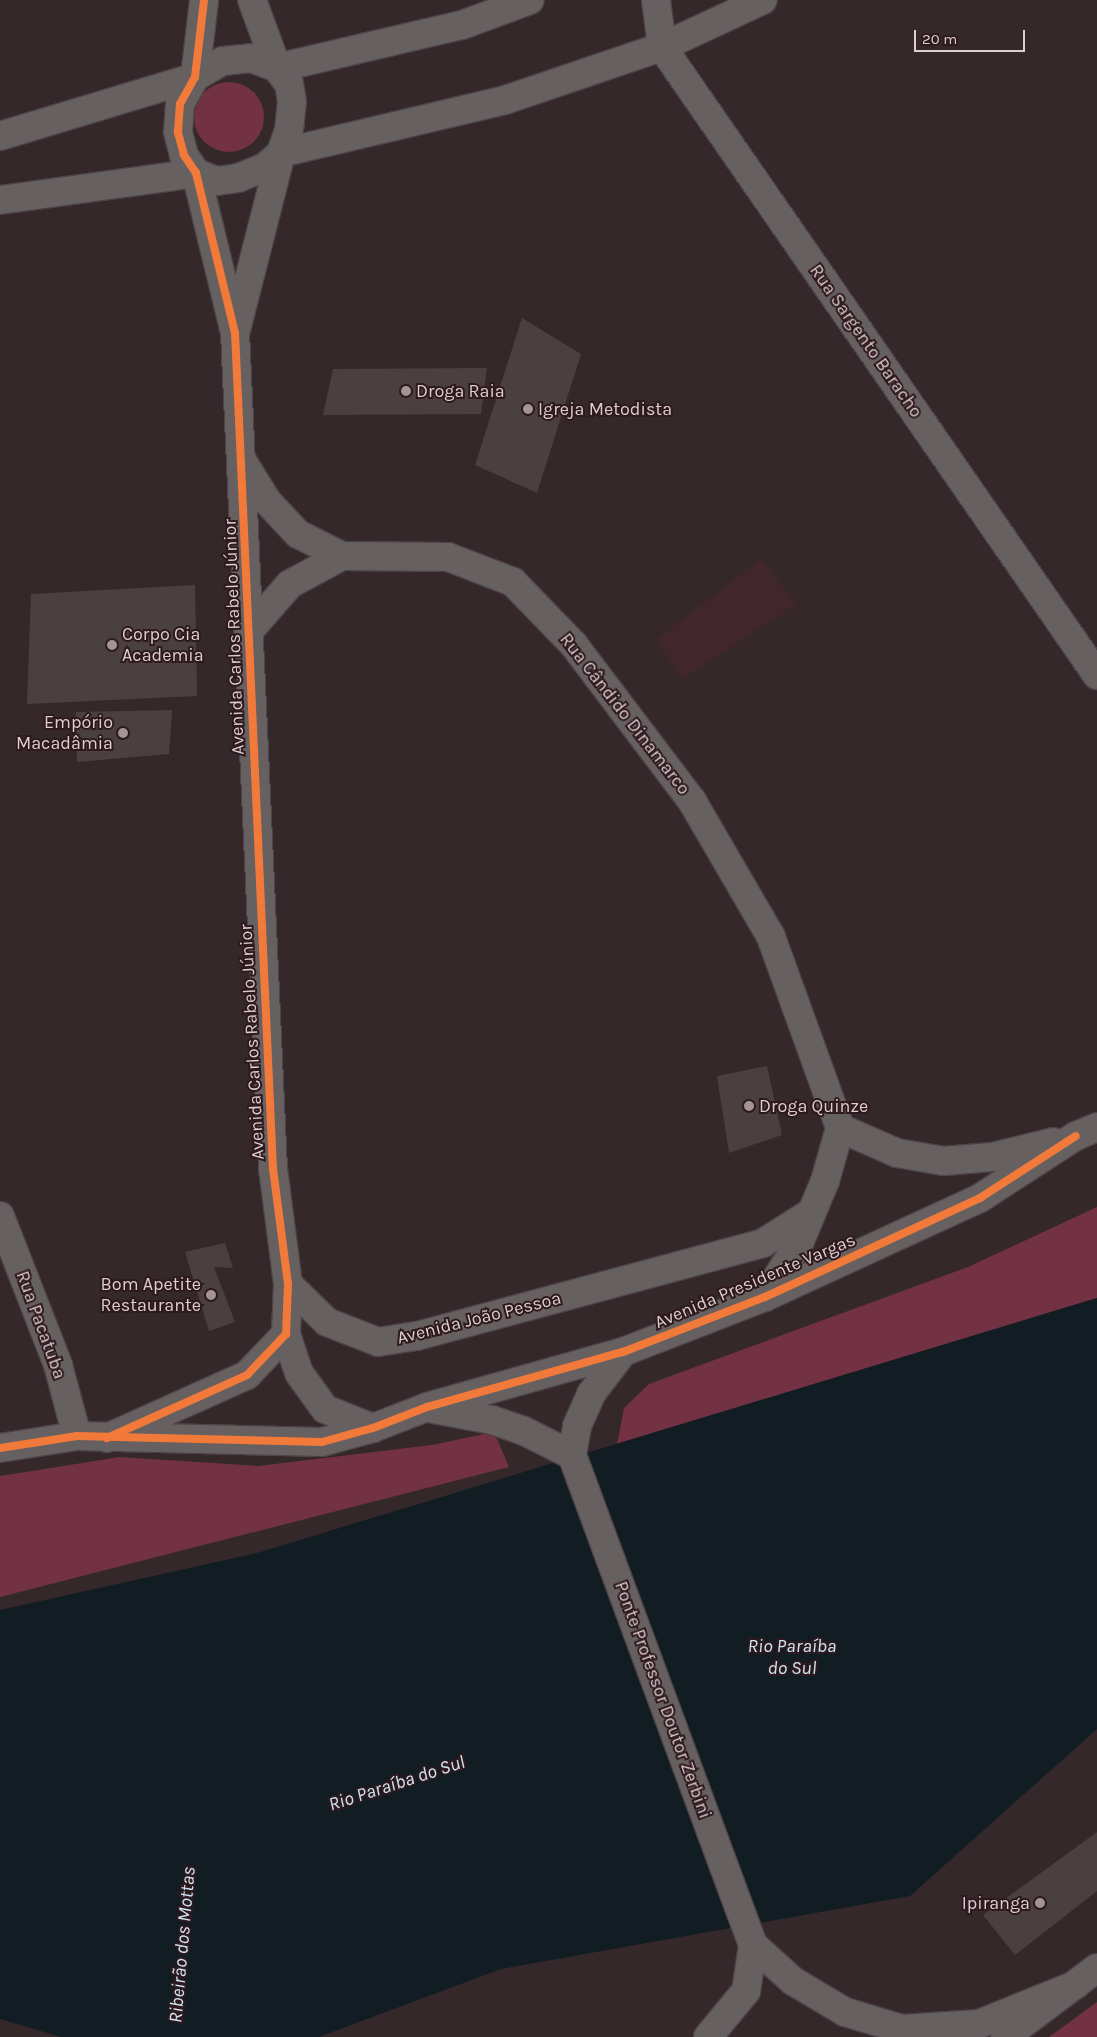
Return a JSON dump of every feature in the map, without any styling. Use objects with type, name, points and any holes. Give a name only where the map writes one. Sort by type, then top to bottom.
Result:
[{"type":"street","name":"Avenida Carlos Rabelo Júnior","points":[[204,0],[194,77],[180,104],[178,132],[184,155],[196,173],[236,334],[273,1169],[288,1284]]},
{"type":"street","name":"Avenida Carlos Rabelo Júnior","points":[[236,334],[281,152],[289,130],[292,102],[289,84],[277,68],[252,0]]},
{"type":"street","points":[[0,136],[194,77],[223,60],[251,58],[277,68],[462,25],[530,0]]},
{"type":"street","name":"Rua Sargento Baracho","points":[[656,0],[662,47],[1097,674]]},
{"type":"street","points":[[0,200],[196,173],[217,181],[238,178],[265,167],[281,152],[505,100],[662,47],[763,0]]},
{"type":"street","points":[[242,460],[267,501],[298,534],[342,556]]},
{"type":"street","name":"Rua Cândido Dinamarco","points":[[248,632],[290,584],[342,556],[448,557],[513,582],[574,645],[692,801],[772,937],[840,1128]]},
{"type":"street","points":[[765,1297],[800,1241],[825,1181],[840,1128]]},
{"type":"street","name":"Avenida Presidente Vargas","points":[[840,1128],[897,1153],[944,1161],[992,1158],[1086,1132]]},
{"type":"street","name":"Avenida Presidente Vargas","points":[[427,1408],[623,1352],[765,1297],[980,1198],[1086,1132]]},
{"type":"street","name":"Avenida João Pessoa","points":[[288,1284],[327,1322],[378,1342],[417,1336],[763,1243],[812,1212]]},
{"type":"street","name":"Rua Pacatuba","points":[[0,1216],[58,1365],[77,1436]]},
{"type":"street","points":[[288,1284],[286,1334],[299,1373],[325,1409],[373,1428]]},
{"type":"street","points":[[107,1438],[247,1375],[286,1334]]},
{"type":"street","points":[[0,1448],[77,1436],[322,1442],[373,1428],[427,1408],[492,1420],[524,1432],[575,1462],[577,1426],[591,1394],[623,1352]]},
{"type":"street","name":"Ponte Professor Doutor Zerbini","points":[[575,1462],[751,1940]]},
{"type":"street","points":[[751,1940],[793,1982],[845,2012],[902,2029],[979,2024],[1075,1985]]},
{"type":"street","points":[[708,2037],[746,1991],[751,1940]]},
{"type":"street","points":[[1005,2037],[1097,1968]]},
{"type":"shaded area","points":[[229,82],[242,85],[254,92],[261,104],[264,117],[261,130],[254,142],[242,149],[229,152],[216,149],[204,142],[197,130],[194,117],[197,104],[204,92],[216,85]]},
{"type":"shaded area","points":[[761,559],[797,604],[682,679],[656,640]]},
{"type":"shaded area","points":[[1097,1207],[1097,1298],[617,1444],[624,1408],[649,1384],[968,1267]]},
{"type":"shaded area","points":[[494,1432],[509,1467],[0,1597],[0,1476],[120,1457],[258,1466],[432,1445]]},
{"type":"shaded area","points":[[1097,2002],[1097,2037],[1049,2037]]},
{"type":"water","name":"Rio Paraíba do Sul","points":[[1097,1298],[1097,1729],[910,1896],[501,1969],[319,2037],[61,2037],[0,2019],[0,1610],[257,1553]]},
{"type":"building","name":"Igreja Metodista","points":[[522,318],[581,354],[537,493],[475,465]]},
{"type":"building","name":"Droga Raia","points":[[487,368],[481,414],[323,415],[333,369]]},
{"type":"building","name":"Corpo Cia Academia","points":[[195,585],[197,696],[27,704],[31,594]]},
{"type":"building","name":"Empório Macadâmia","points":[[172,710],[169,754],[77,762],[76,712]]},
{"type":"building","name":"Droga Quinze","points":[[767,1066],[782,1135],[729,1153],[717,1076]]},
{"type":"building","name":"Bom Apetite Restaurante","points":[[225,1243],[233,1268],[214,1267],[235,1322],[209,1331],[185,1252]]},
{"type":"building","name":"Ipiranga","points":[[1097,1832],[1097,1891],[1015,1955],[983,1915]]},
{"type":"cycle path","points":[[107,1438],[247,1375],[286,1334],[288,1284],[273,1169],[235,333],[196,173],[184,155],[178,132],[180,104],[195,77],[204,0]]},
{"type":"cycle path","points":[[0,1448],[77,1436],[322,1442],[373,1428],[427,1407],[623,1352],[765,1297],[980,1198],[1076,1136]]},
{"type":"place","name":"Droga Raia","points":[[406,391]]},
{"type":"place","name":"Igreja Metodista","points":[[528,409]]},
{"type":"place","name":"Corpo Cia Academia","points":[[112,645]]},
{"type":"place","name":"Empório Macadâmia","points":[[123,733]]},
{"type":"place","name":"Droga Quinze","points":[[749,1106]]},
{"type":"place","name":"Bom Apetite Restaurante","points":[[211,1295]]},
{"type":"place","name":"Ipiranga","points":[[1040,1903]]},
{"type":"water label","name":"Ribeirão dos Mottas","points":[[183,1945]]}]
